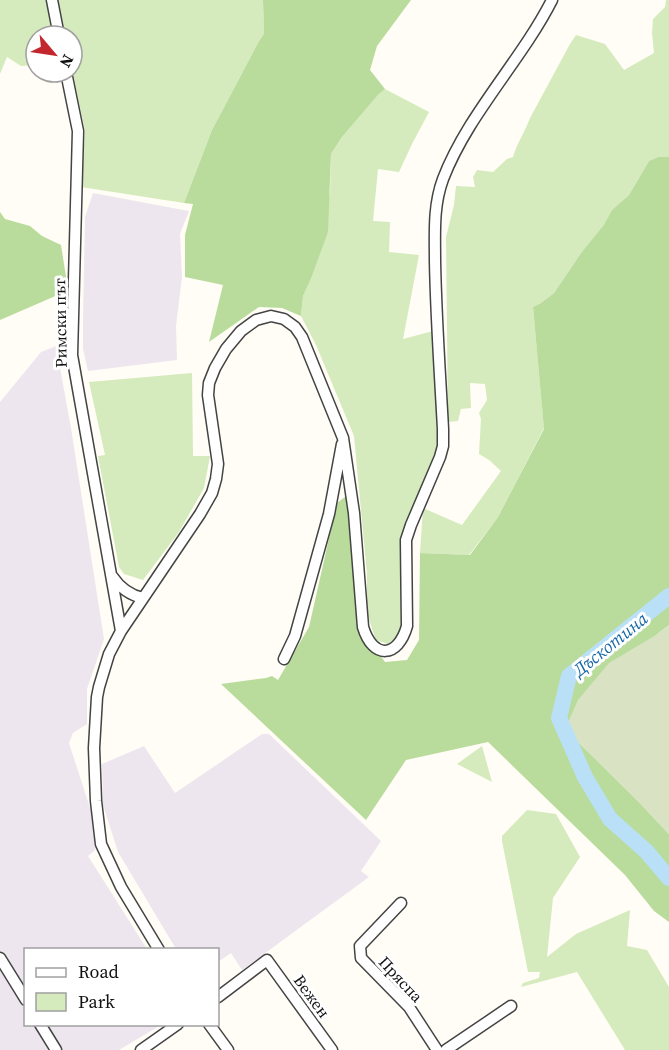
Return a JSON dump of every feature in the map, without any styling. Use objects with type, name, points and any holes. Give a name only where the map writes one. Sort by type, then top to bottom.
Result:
[{"type":"street","points":[[52,0],[57,24]]},
{"type":"street","points":[[158,948],[115,875],[101,844],[96,801],[94,748],[97,697],[107,660],[121,631],[212,493],[218,464],[208,395],[214,368],[241,331],[256,320],[270,316],[284,319],[295,327],[302,337],[343,438],[354,513],[363,627],[366,637],[380,650],[389,650],[397,646],[407,626],[406,540],[440,457],[442,446],[435,297],[436,204],[443,179],[458,149],[552,0]]},
{"type":"street","name":"Римски път","points":[[68,84],[78,131],[72,355],[121,631]]},
{"type":"street","points":[[284,659],[295,636],[329,514],[343,438]]},
{"type":"street","points":[[110,572],[122,589],[143,598]]},
{"type":"street","name":"Пряспа","points":[[401,903],[360,946],[361,958],[408,1007],[437,1050]]},
{"type":"street","points":[[0,958],[24,997]]},
{"type":"street","name":"Вежен","points":[[219,996],[267,960],[332,1050]]},
{"type":"street","points":[[446,1050],[511,1006]]},
{"type":"street","points":[[41,1026],[56,1050]]},
{"type":"street","points":[[141,1050],[175,1026]]},
{"type":"street","points":[[210,1026],[228,1050]]},
{"type":"shaded area","points":[[93,193],[189,211],[180,234],[182,277],[176,326],[177,360],[88,371],[83,349],[85,217]]},
{"type":"shaded area","points":[[56,346],[104,639],[87,689],[87,724],[73,733],[69,743],[91,811],[95,850],[88,856],[146,948],[24,948],[24,1026],[159,1026],[119,1050],[0,1050],[0,402],[41,352]]},
{"type":"shaded area","points":[[262,734],[269,734],[381,841],[361,871],[369,877],[242,970],[231,953],[219,961],[219,948],[175,948],[118,852],[103,805],[102,764],[144,746],[175,793]]},
{"type":"green space","points":[[0,0],[47,0],[52,24],[24,24],[24,66],[7,57],[0,74]]},
{"type":"green space","points":[[57,0],[263,0],[264,34],[212,130],[184,203],[81,187],[85,131],[75,84],[84,84],[84,24],[62,24]]},
{"type":"green space","points":[[263,0],[411,0],[377,46],[370,70],[385,89],[342,137],[331,154],[328,232],[303,296],[301,316],[282,308],[259,307],[209,342],[223,285],[185,277],[185,235],[193,204],[184,203],[212,130],[264,34]]},
{"type":"green space","points":[[666,0],[669,0],[669,157],[658,157],[649,161],[629,195],[612,210],[605,225],[581,253],[554,293],[533,307],[544,428],[498,517],[469,555],[420,553],[423,508],[462,525],[501,471],[479,454],[481,419],[479,413],[487,400],[485,384],[470,383],[471,408],[461,409],[458,421],[448,422],[446,237],[456,186],[475,187],[473,177],[477,170],[493,172],[507,159],[513,157],[530,118],[576,35],[605,44],[624,70],[654,53],[653,19],[665,7]]},
{"type":"green space","points":[[385,89],[429,112],[399,172],[378,169],[373,221],[390,222],[389,252],[419,255],[403,339],[437,330],[442,420],[437,458],[410,518],[401,548],[402,633],[391,645],[376,640],[367,614],[367,574],[354,436],[316,345],[301,316],[303,296],[310,281],[330,192],[331,154],[342,137]]},
{"type":"green space","points":[[658,157],[669,157],[669,625],[656,635],[565,729],[669,834],[669,922],[654,911],[625,875],[488,742],[406,760],[366,820],[221,684],[272,676],[278,680],[309,627],[337,503],[350,493],[365,633],[385,662],[407,660],[419,640],[420,553],[470,555],[498,517],[544,429],[533,307],[554,293],[581,253],[604,225],[612,210],[629,195],[649,161]]},
{"type":"green space","points":[[0,212],[5,219],[30,226],[42,236],[61,245],[67,291],[0,320]]},
{"type":"green space","points":[[192,373],[193,456],[210,456],[204,488],[179,532],[143,580],[124,574],[119,567],[98,456],[105,455],[89,382]]},
{"type":"green space","points":[[669,625],[669,834],[565,729],[578,700],[609,663]]},
{"type":"green space","points":[[482,746],[492,782],[457,764]]},
{"type":"green space","points":[[527,810],[556,814],[580,857],[553,898],[547,957],[576,934],[630,910],[627,946],[647,950],[669,987],[669,1050],[625,1050],[577,972],[521,987],[523,983],[539,978],[540,972],[528,972],[502,836]]},
{"type":"waterway","name":"Дъскотина","points":[[669,596],[569,676],[559,718],[585,777],[610,819],[646,851],[669,878]]}]
